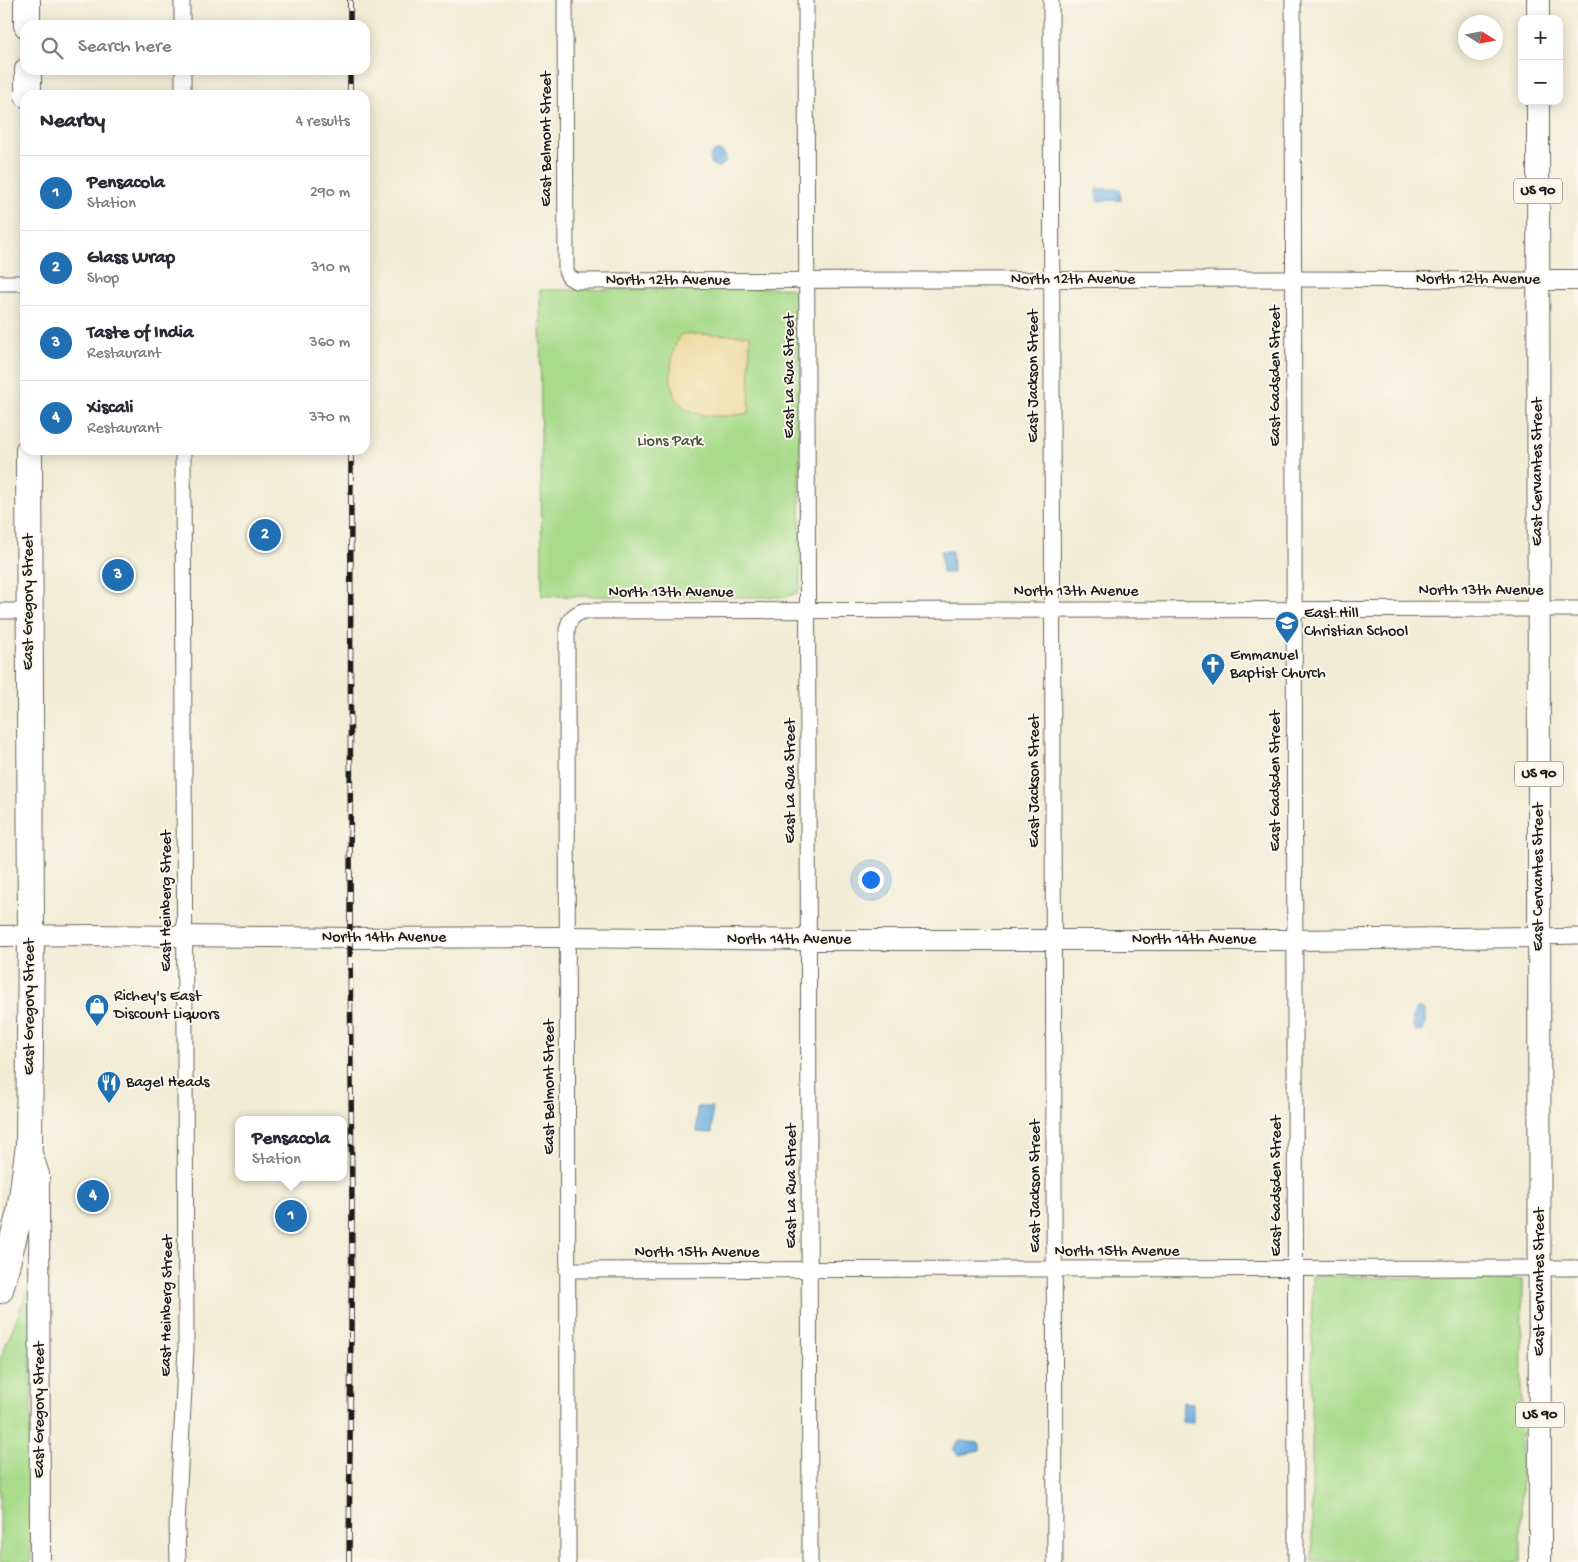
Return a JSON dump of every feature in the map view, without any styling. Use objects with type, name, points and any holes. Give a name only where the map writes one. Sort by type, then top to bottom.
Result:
[{"type":"highway","points":[[27,0],[27,20]]},
{"type":"highway","points":[[28,75],[28,90]]},
{"type":"highway","name":"East Gregory Street","points":[[29,455],[31,936],[29,1145]]},
{"type":"highway","points":[[0,1290],[20,1212],[29,1145]]},
{"type":"main road","points":[[1538,0],[1538,15]]},
{"type":"main road","name":"East Cervantes Street","points":[[1538,105],[1540,1562]]},
{"type":"street","points":[[182,0],[182,20]]},
{"type":"street","name":"East Belmont Street","points":[[564,0],[566,271],[570,278]]},
{"type":"street","name":"East La Rua Street","points":[[806,0],[810,1562]]},
{"type":"street","name":"East Jackson Street","points":[[1051,0],[1055,1562]]},
{"type":"street","name":"East Gadsden Street","points":[[1293,0],[1296,1562]]},
{"type":"street","points":[[183,75],[183,90]]},
{"type":"street","name":"North 12th Avenue","points":[[570,278],[576,281],[1578,280]]},
{"type":"street","points":[[0,283],[20,283]]},
{"type":"street","name":"East Heinberg Street","points":[[178,1562],[176,1525],[186,1348],[184,455]]},
{"type":"street","name":"North 13th Avenue","points":[[574,614],[583,610],[1578,609]]},
{"type":"street","points":[[0,611],[29,610]]},
{"type":"street","name":"East Belmont Street","points":[[568,1562],[567,630],[569,620],[574,614]]},
{"type":"street","name":"North 14th Avenue","points":[[0,936],[1294,940],[1578,936]]},
{"type":"street","name":"East Gregory Street","points":[[29,1145],[39,1174],[40,1562]]},
{"type":"street","name":"North 15th Avenue","points":[[567,1270],[1578,1268]]},
{"type":"green space","name":"Lions Park","points":[[788,288],[797,290],[800,298],[800,587],[798,592],[787,597],[542,596],[540,290]]},
{"type":"green space","points":[[1312,1276],[1522,1280],[1521,1562],[1312,1562]]},
{"type":"green space","points":[[31,1282],[31,1562],[0,1562],[0,1360]]},
{"type":"sand","points":[[681,334],[750,335],[749,413],[708,416],[685,408],[677,400],[672,387],[671,371],[673,352]]},
{"type":"water","points":[[715,151],[721,151],[726,156],[724,165],[715,167],[710,162],[710,156]]},
{"type":"water","points":[[1097,189],[1120,189],[1121,200],[1097,201]]},
{"type":"water","points":[[941,551],[952,551],[953,573],[942,573]]},
{"type":"water","points":[[1420,1007],[1425,1011],[1425,1028],[1417,1032],[1413,1027],[1413,1015],[1415,1010]]},
{"type":"water","points":[[697,1107],[712,1107],[712,1133],[697,1132]]},
{"type":"water","points":[[1183,1402],[1193,1403],[1193,1423],[1182,1422]]},
{"type":"water","points":[[958,1442],[980,1444],[980,1451],[958,1455],[954,1447]]},
{"type":"railway","points":[[350,0],[350,20]]},
{"type":"railway","points":[[350,75],[350,90]]},
{"type":"railway","points":[[349,1562],[352,1212],[350,938],[351,455]]},
{"type":"place","name":"Glass Wrap","points":[[265,535]]},
{"type":"place","name":"Taste of India","points":[[118,575]]},
{"type":"place","name":"East Hill Christian School","points":[[1287,644]]},
{"type":"place","name":"Emmanuel Baptist Church","points":[[1213,686]]},
{"type":"place","name":"Richey's East Discount Liquors","points":[[97,1027]]},
{"type":"place","name":"Bagel Heads","points":[[109,1104]]},
{"type":"place","name":"Xiscali","points":[[93,1196]]},
{"type":"place","name":"Pensacola","points":[[291,1216]]}]
